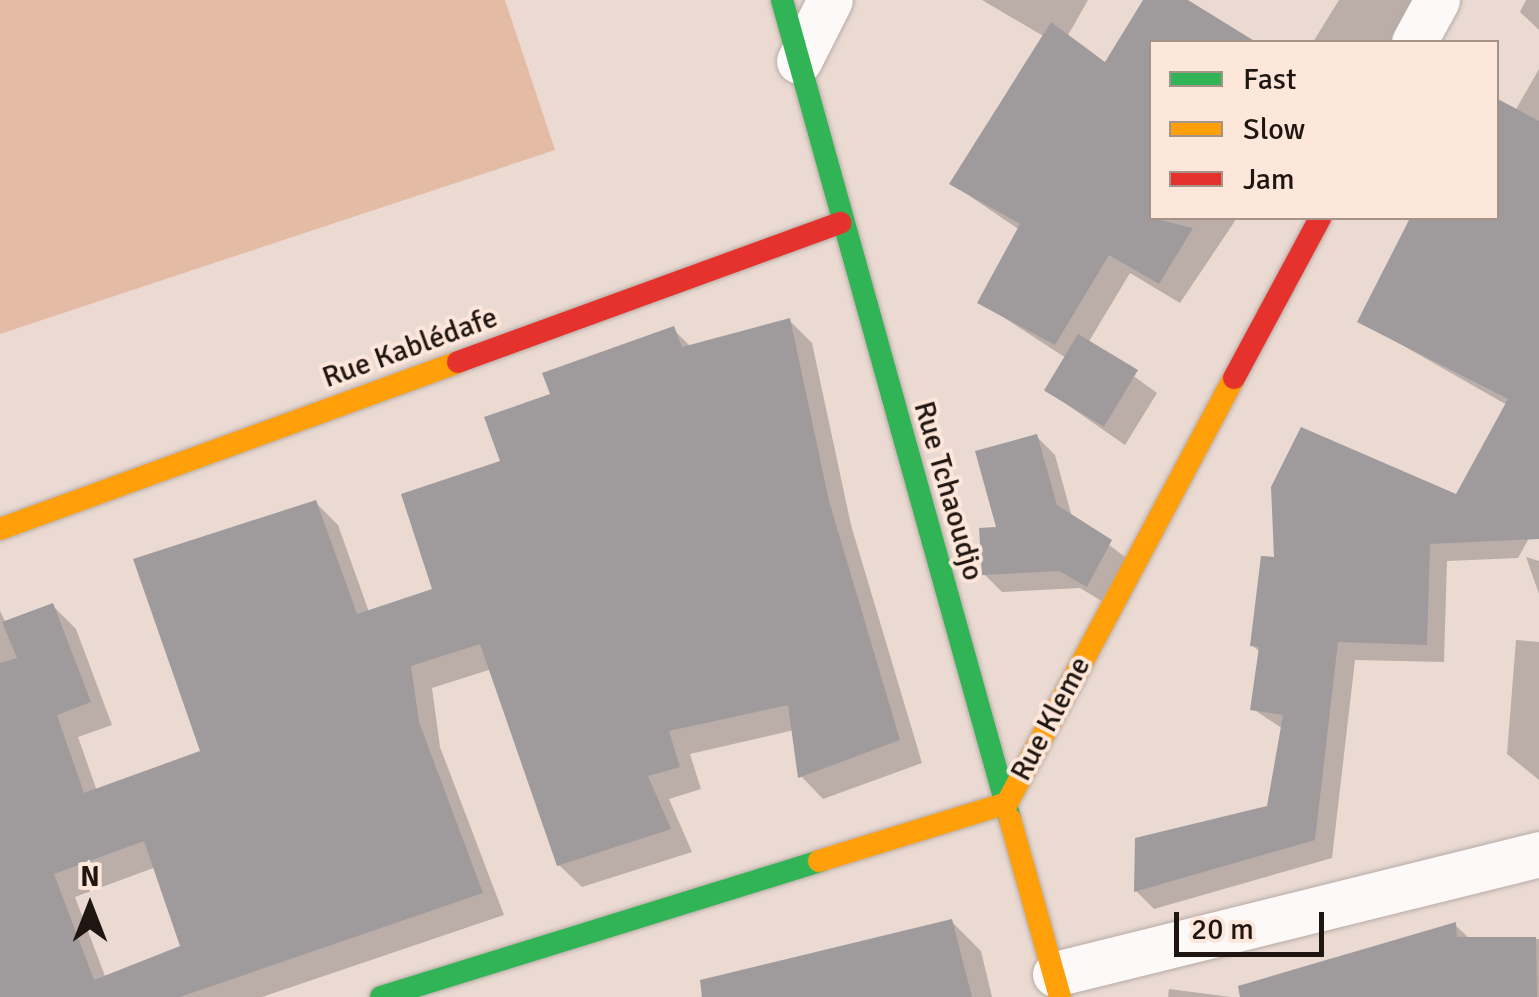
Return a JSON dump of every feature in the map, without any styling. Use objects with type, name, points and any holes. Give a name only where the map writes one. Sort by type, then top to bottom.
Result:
[{"type":"street","name":"Rue Tchaoudjo","points":[[782,0],[840,222],[1058,985]]},
{"type":"street","points":[[800,62],[830,0]]},
{"type":"street","points":[[1415,40],[1437,0]]},
{"type":"street","name":"Rue Kleme","points":[[381,997],[1006,802],[1319,220]]},
{"type":"street","name":"Rue Kablédafe","points":[[0,529],[840,222]]},
{"type":"street","points":[[1058,985],[1539,854]]},
{"type":"shaded area","points":[[0,0],[505,0],[555,150],[0,334]]},
{"type":"building","points":[[1143,0],[1188,0],[1253,40],[1149,40],[1149,220],[1193,228],[1159,284],[1109,255],[1055,345],[977,303],[1020,224],[949,184],[1051,22],[1105,62]]},
{"type":"building","points":[[1499,100],[1539,121],[1539,539],[1430,544],[1427,645],[1338,642],[1315,840],[1134,892],[1135,838],[1267,806],[1283,715],[1250,710],[1259,647],[1250,646],[1261,556],[1274,557],[1271,487],[1301,427],[1456,494],[1508,399],[1357,322],[1409,220],[1499,220]]},
{"type":"building","points":[[790,318],[829,501],[900,740],[798,778],[788,705],[669,731],[680,767],[648,776],[671,829],[557,866],[480,644],[411,666],[419,722],[483,893],[180,997],[0,997],[0,663],[17,658],[2,622],[53,603],[91,702],[57,715],[84,793],[200,751],[133,559],[316,500],[357,614],[432,589],[401,494],[500,461],[484,417],[550,394],[542,373],[674,326],[682,347]],"holes":[[[144,841],[180,946],[94,980],[54,874]]]},
{"type":"building","points":[[1078,334],[1138,370],[1104,427],[1044,391]]},
{"type":"building","points":[[1037,434],[1057,505],[1112,540],[1087,587],[1059,571],[982,575],[979,528],[996,527],[975,451]]},
{"type":"building","points":[[952,919],[972,997],[702,997],[700,980]]},
{"type":"building","points":[[1456,922],[1457,937],[1536,937],[1537,997],[1240,997],[1238,986]]},
{"type":"traffic: fast","points":[[782,0],[1010,819]]},
{"type":"traffic: fast","points":[[381,997],[819,861]]},
{"type":"traffic: slow","points":[[0,529],[458,362]]},
{"type":"traffic: slow","points":[[819,861],[1007,803],[1234,378]]},
{"type":"traffic: slow","points":[[1010,819],[1060,997]]},
{"type":"traffic: jam","points":[[1234,378],[1319,220]]},
{"type":"traffic: jam","points":[[458,362],[840,223]]}]
